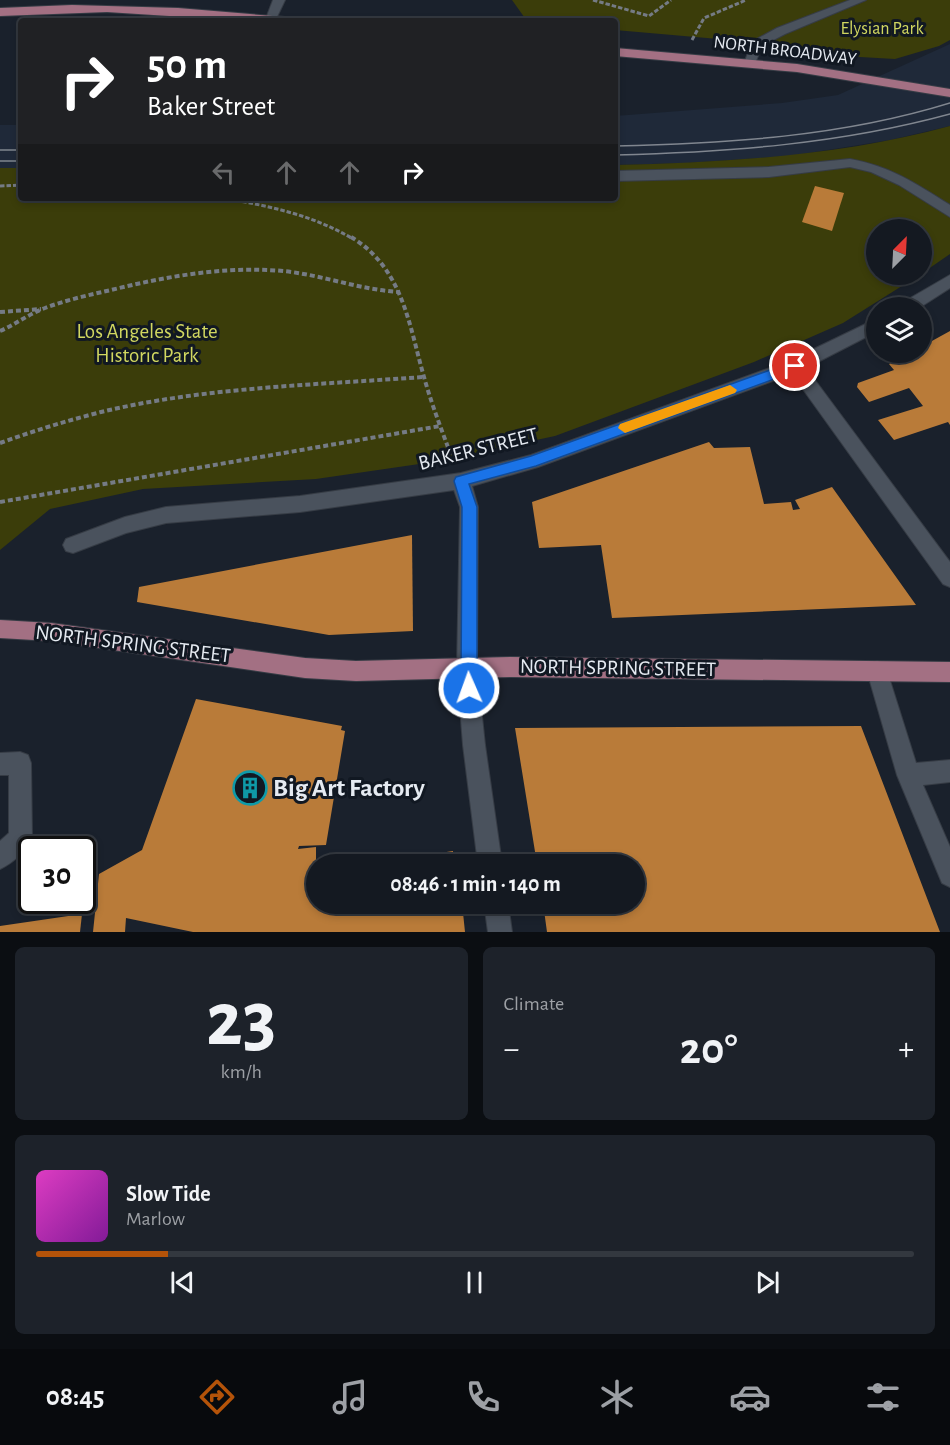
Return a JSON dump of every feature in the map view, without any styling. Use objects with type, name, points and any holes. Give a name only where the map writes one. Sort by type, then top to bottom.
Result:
[{"type":"main road","points":[[0,10],[6,0]]},
{"type":"main road","points":[[0,10],[93,7],[153,9],[249,18]]},
{"type":"main road","name":"NORTH BROADWAY","points":[[618,52],[827,72],[950,93]]},
{"type":"main road","name":"NORTH SPRING STREET","points":[[0,629],[51,632],[305,668],[356,671],[519,667],[950,672]]},
{"type":"street","points":[[271,18],[279,0]]},
{"type":"street","points":[[750,63],[757,44],[781,31],[860,0]]},
{"type":"street","points":[[618,176],[769,172],[850,163],[875,168],[904,182],[950,212]]},
{"type":"street","points":[[924,297],[950,281]]},
{"type":"street","name":"BAKER STREET","points":[[73,545],[125,525],[166,515],[300,504],[461,481],[532,462],[795,366],[866,330]]},
{"type":"street","points":[[795,366],[950,579]]},
{"type":"street","points":[[461,481],[470,507],[467,669],[474,745],[489,854]]},
{"type":"street","points":[[878,671],[908,775],[950,875]]},
{"type":"street","points":[[0,764],[20,763],[20,838],[0,857]]},
{"type":"street","points":[[908,775],[950,771]]},
{"type":"street","points":[[498,914],[500,932]]},
{"type":"path","points":[[593,0],[649,16],[671,0]]},
{"type":"path","points":[[692,40],[704,18],[746,0]]},
{"type":"path","points":[[0,186],[18,185]]},
{"type":"path","points":[[240,201],[269,206],[326,224],[366,248],[390,272],[400,292],[423,377],[461,481]]},
{"type":"path","points":[[0,312],[44,308],[151,280],[268,269],[302,273],[364,290],[400,292]]},
{"type":"path","points":[[0,331],[15,326],[44,308]]},
{"type":"path","points":[[0,443],[72,420],[153,403],[287,388],[423,377]]},
{"type":"path","points":[[0,502],[440,426]]},
{"type":"shaded area","points":[[950,44],[950,126],[890,140],[790,156],[618,165],[618,116],[782,103],[838,95]]},
{"type":"shaded area","points":[[0,125],[18,125],[18,168],[0,168]]},
{"type":"green space","name":"Elysian Park","points":[[512,0],[950,0],[950,40],[939,46],[895,59],[860,57],[797,46],[618,30],[618,18],[525,18]]},
{"type":"green space","name":"Los Angeles State Historic Park","points":[[950,126],[950,254],[932,266],[932,219],[866,219],[866,285],[903,285],[884,297],[866,297],[866,309],[843,323],[754,362],[555,436],[433,462],[316,479],[143,489],[50,509],[0,550],[0,168],[18,168],[18,201],[618,201],[618,165],[784,156],[867,144]]},
{"type":"building","points":[[815,186],[844,193],[832,231],[802,222]]},
{"type":"building","points":[[950,331],[950,425],[948,422],[894,440],[878,420],[923,406],[909,388],[869,402],[857,387],[858,383],[894,370],[889,364],[891,363],[932,363],[932,341]]},
{"type":"building","points":[[709,442],[714,448],[750,447],[764,504],[791,502],[793,510],[800,509],[795,500],[832,487],[916,605],[612,618],[601,545],[539,548],[532,502]]},
{"type":"building","points":[[412,535],[413,631],[329,635],[137,602],[139,587]]},
{"type":"building","name":"Big Art Factory","points":[[196,699],[342,726],[341,730],[345,731],[326,845],[299,846],[298,849],[316,847],[316,854],[306,854],[306,914],[463,914],[465,932],[193,932],[126,918],[125,932],[93,932],[99,874],[142,850]]},
{"type":"building","points":[[861,726],[940,932],[547,932],[545,914],[645,914],[645,854],[535,854],[515,728]]},
{"type":"building","points":[[453,851],[453,854],[434,854]]},
{"type":"building","points":[[82,914],[80,932],[0,932],[0,926]]},
{"type":"tram line","points":[[618,146],[742,140],[826,131],[867,124],[950,103]]},
{"type":"tram line","points":[[618,155],[700,152],[784,145],[867,133],[950,114]]},
{"type":"tram line","points":[[0,150],[18,150]]},
{"type":"tram line","points":[[0,161],[18,161]]},
{"type":"slow traffic","points":[[625,428],[730,390]]},
{"type":"place","name":"Big Art Factory","points":[[250,788]]},
{"type":"route","points":[[469,688],[467,669],[470,507],[461,481],[532,462],[795,366]]}]
